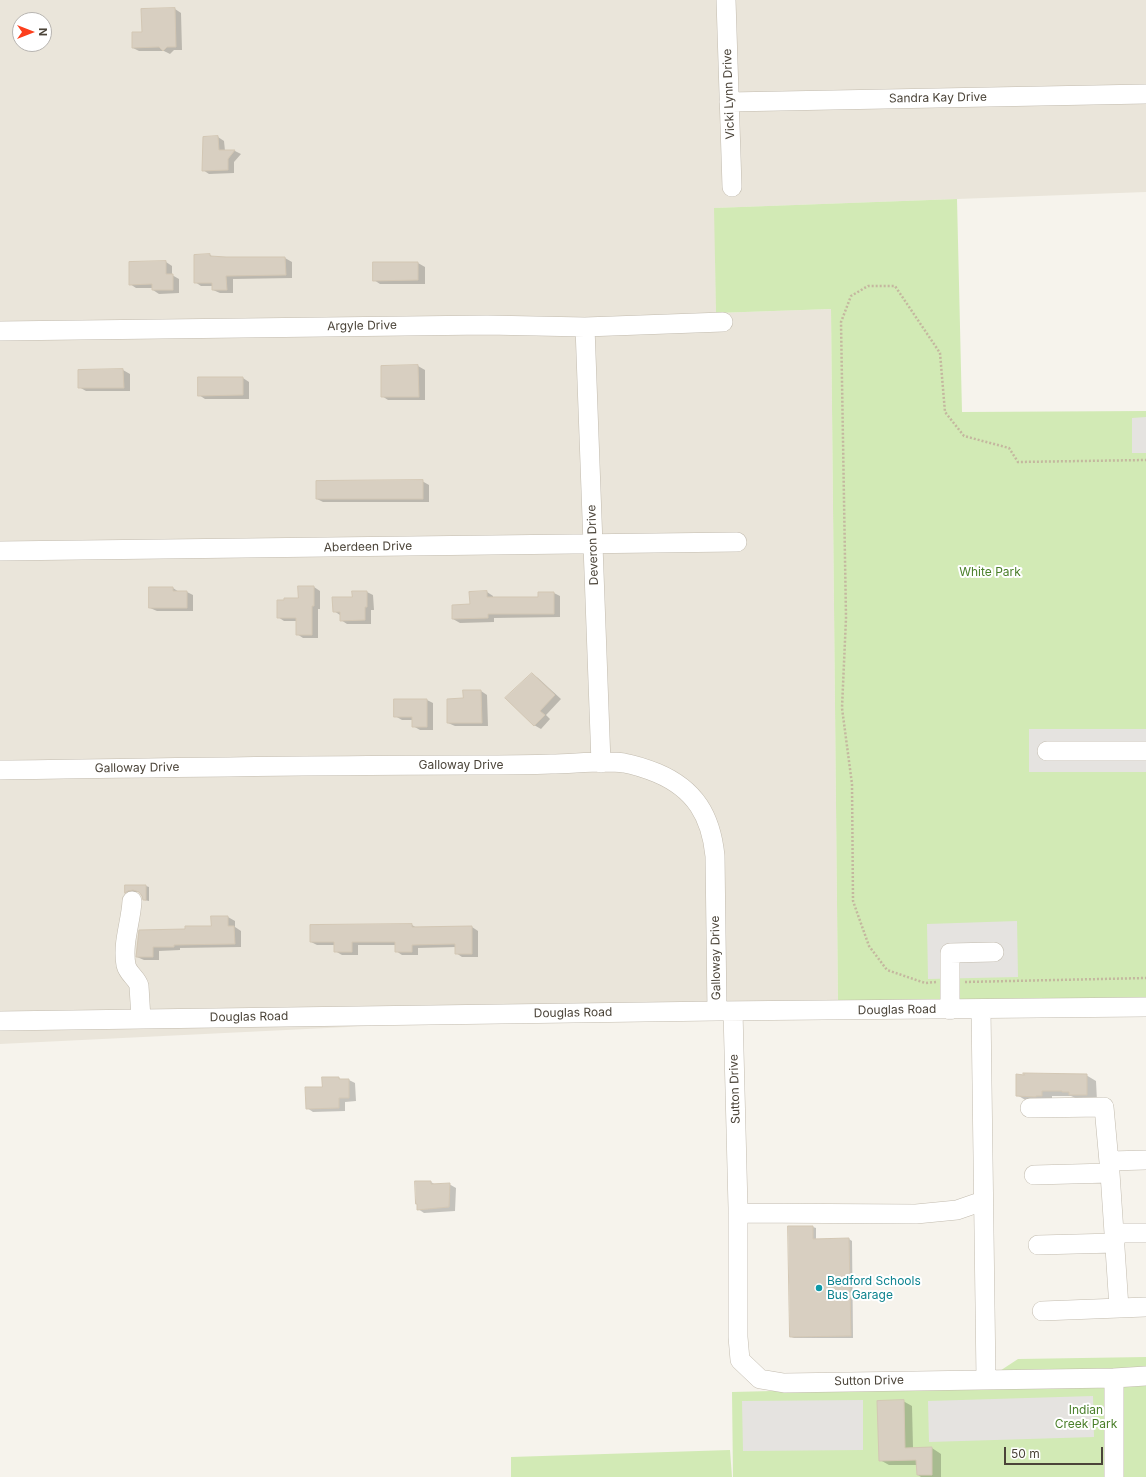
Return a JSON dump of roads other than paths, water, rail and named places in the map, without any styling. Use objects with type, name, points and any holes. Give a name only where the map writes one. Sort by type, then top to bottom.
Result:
[{"type":"street","name":"Vicki Lynn Drive","points":[[726,0],[732,187]]},
{"type":"street","name":"Sandra Kay Drive","points":[[730,102],[1146,94]]},
{"type":"street","name":"Argyle Drive","points":[[0,331],[487,325],[585,327],[723,322]]},
{"type":"street","name":"Deveron Drive","points":[[585,327],[601,763]]},
{"type":"street","name":"Aberdeen Drive","points":[[0,551],[737,542]]},
{"type":"street","points":[[1047,751],[1146,751]]},
{"type":"street","name":"Galloway Drive","points":[[0,770],[625,763],[657,773],[686,789],[691,794],[705,816],[713,838],[725,1011]]},
{"type":"street","points":[[132,900],[127,927],[125,955],[129,972],[138,983],[141,1019]]},
{"type":"street","points":[[950,1010],[950,953],[994,952]]},
{"type":"street","name":"Douglas Road","points":[[0,1021],[1146,1007]]},
{"type":"street","points":[[981,1010],[986,1379]]},
{"type":"street","name":"Sutton Drive","points":[[725,1011],[738,1213],[738,1337],[740,1360],[760,1379],[784,1383],[1114,1378],[1146,1376]]},
{"type":"street","points":[[1030,1108],[1104,1107],[1110,1167],[1119,1308]]},
{"type":"street","points":[[1034,1175],[1110,1167],[1146,1160]]},
{"type":"street","points":[[738,1213],[916,1214],[957,1210],[983,1201]]},
{"type":"street","points":[[1038,1245],[1115,1238],[1146,1233]]},
{"type":"street","points":[[1042,1311],[1146,1307]]},
{"type":"street","points":[[1114,1378],[1114,1477]]},
{"type":"place","name":"Bedford Schools Bus Garage","points":[[819,1288]]},
{"type":"park label","name":"White Park","points":[[990,572]]},
{"type":"park label","name":"Indian Creek Park","points":[[1086,1417]]}]
